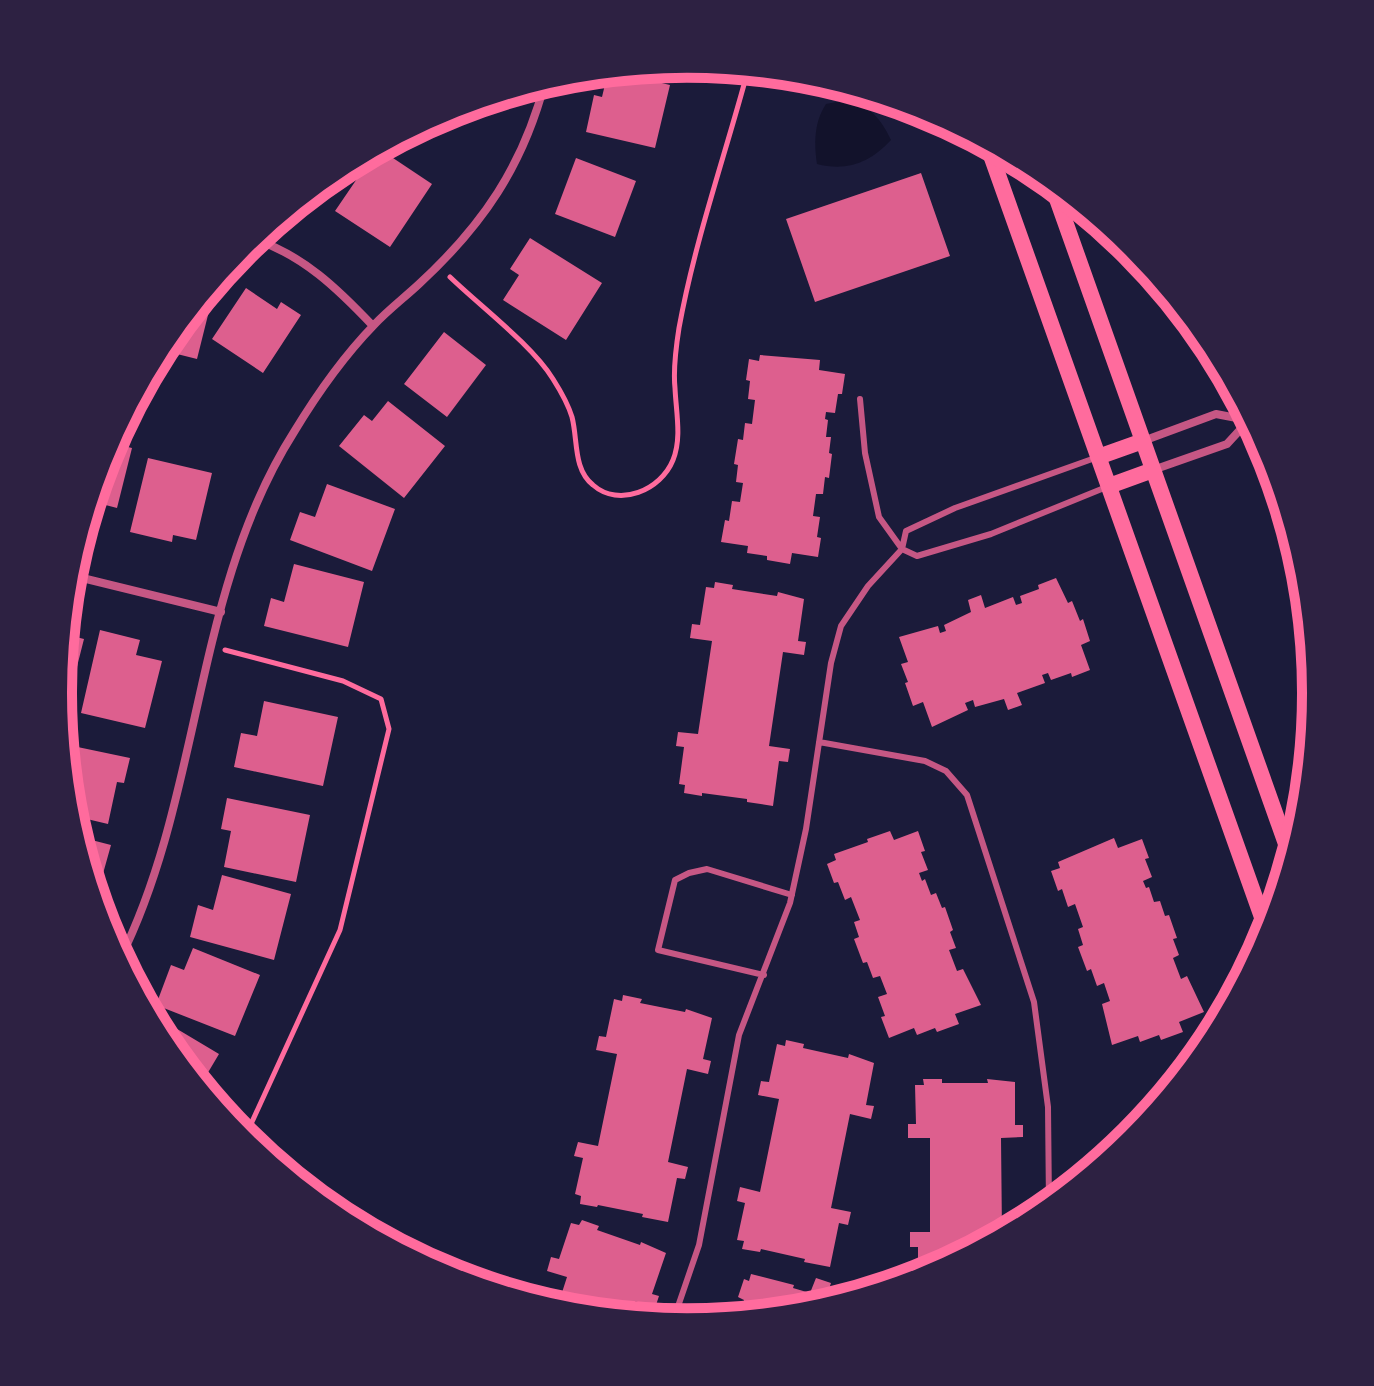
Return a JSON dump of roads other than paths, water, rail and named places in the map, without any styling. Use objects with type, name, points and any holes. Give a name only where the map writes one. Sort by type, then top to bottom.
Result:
[{"type":"main road","points":[[992,159],[1261,913]]},
{"type":"main road","points":[[1059,203],[1284,839]]},
{"type":"main road","points":[[1098,457],[1143,441]]},
{"type":"main road","points":[[1109,486],[1153,470]]},
{"type":"street","points":[[127,945],[156,873],[221,612],[245,530],[276,464],[329,380],[373,326],[437,265],[498,195],[526,143],[541,96]]},
{"type":"street","points":[[267,245],[301,260],[336,287],[373,326]]},
{"type":"street","points":[[1143,441],[1216,414],[1237,417]]},
{"type":"street","points":[[1153,470],[1227,444],[1242,427]]},
{"type":"street","points":[[83,578],[221,612]]},
{"type":"lane","points":[[860,399],[865,453],[879,517],[902,549],[917,556],[979,537],[1109,486]]},
{"type":"lane","points":[[678,1308],[699,1245],[739,1035],[792,895],[806,829],[831,663],[841,626],[868,586],[902,549],[906,531],[955,508],[1098,457]]},
{"type":"lane","points":[[819,742],[925,761],[946,771],[967,795],[1034,1002],[1048,1107],[1049,1190]]},
{"type":"lane","points":[[764,975],[658,950],[675,880],[707,869],[792,895]]}]
